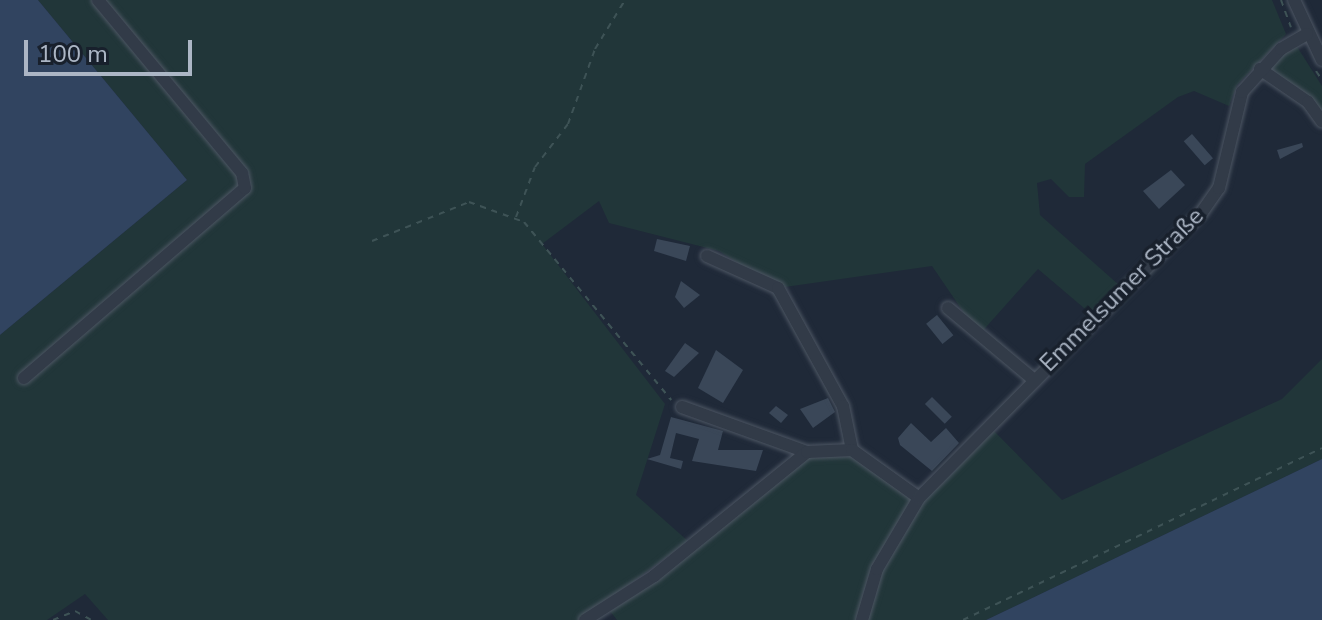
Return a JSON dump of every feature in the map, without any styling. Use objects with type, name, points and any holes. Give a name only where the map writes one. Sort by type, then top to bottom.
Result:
[{"type":"street","points":[[24,378],[245,188],[242,173],[98,0]]},
{"type":"street","points":[[1294,0],[1302,37],[1322,60]]},
{"type":"street","name":"Emmelsumer Straße","points":[[862,620],[877,569],[919,498],[1202,212],[1219,188],[1236,102],[1260,69],[1302,37]]},
{"type":"street","points":[[1260,69],[1308,102],[1322,121]]},
{"type":"street","points":[[707,256],[778,288],[843,406],[852,450]]},
{"type":"street","name":"Emmelsumer Straße","points":[[948,308],[1034,380]]},
{"type":"street","points":[[682,407],[807,452],[852,450],[919,498]]},
{"type":"street","points":[[585,620],[654,576],[807,452]]},
{"type":"path","points":[[516,218],[535,167],[568,124],[595,49],[625,0]]},
{"type":"path","points":[[1281,0],[1302,37]]},
{"type":"path","points":[[372,241],[469,202],[516,218],[541,235],[682,407]]},
{"type":"path","points":[[963,620],[1322,448]]},
{"type":"path","points":[[53,620],[75,611],[91,620]]},
{"type":"green space","points":[[38,0],[1272,0],[1286,34],[1237,85],[1229,106],[1194,91],[1178,97],[1085,164],[1084,197],[1069,197],[1051,179],[1037,183],[1040,215],[1119,285],[1091,314],[1038,269],[979,335],[932,266],[778,288],[719,251],[609,223],[599,201],[542,244],[665,404],[636,495],[688,541],[581,620],[108,620],[85,594],[47,620],[0,620],[0,335],[187,180]]},
{"type":"green space","points":[[1296,45],[1322,86],[1322,111],[1266,69]]},
{"type":"green space","points":[[1322,359],[1322,459],[986,620],[617,620],[610,611],[805,458],[851,456],[918,504],[993,430],[1062,500],[1282,399]]},
{"type":"water","points":[[0,0],[38,0],[187,180],[0,335]]},
{"type":"water","points":[[1322,459],[1322,620],[986,620]]},
{"type":"building","points":[[1192,134],[1213,158],[1205,165],[1184,141]]},
{"type":"building","points":[[1302,143],[1303,147],[1280,159],[1277,150]]},
{"type":"building","points":[[1171,170],[1185,185],[1159,209],[1143,191]]},
{"type":"building","points":[[657,239],[690,246],[686,261],[654,251]]},
{"type":"building","points":[[681,281],[700,295],[684,308],[675,297]]},
{"type":"building","points":[[937,315],[953,335],[942,344],[926,324]]},
{"type":"building","points":[[685,343],[699,353],[674,377],[665,371]]},
{"type":"building","points":[[716,350],[743,370],[723,403],[698,388]]},
{"type":"building","points":[[932,397],[952,417],[945,424],[925,404]]},
{"type":"building","points":[[828,398],[835,412],[813,428],[800,409]]},
{"type":"building","points":[[776,406],[788,415],[781,423],[769,413]]},
{"type":"building","points":[[671,417],[723,431],[718,450],[763,450],[756,471],[692,461],[699,439],[676,433],[670,458],[683,461],[681,469],[647,459],[660,455]]},
{"type":"building","points":[[911,423],[931,442],[946,428],[959,443],[932,471],[900,445],[898,438]]}]
